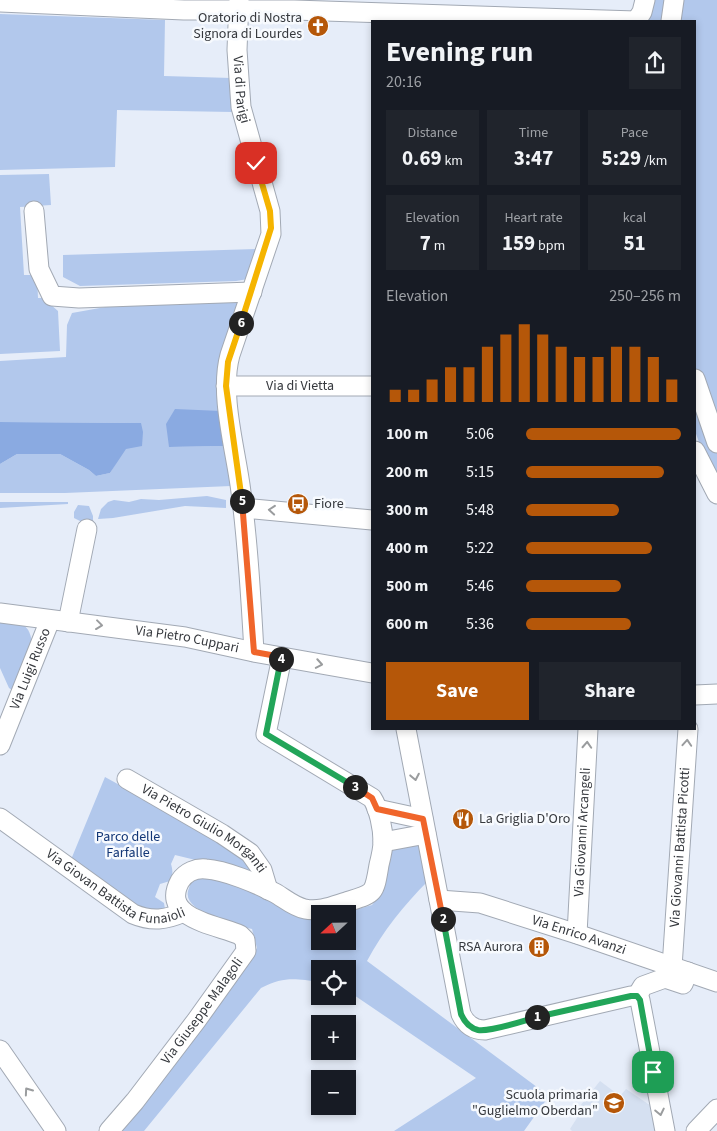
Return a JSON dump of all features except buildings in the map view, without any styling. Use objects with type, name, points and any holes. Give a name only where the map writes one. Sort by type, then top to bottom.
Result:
[{"type":"street","points":[[635,0],[636,20]]},
{"type":"street","points":[[637,20],[642,12],[645,0]]},
{"type":"street","points":[[671,20],[674,0]]},
{"type":"street","points":[[0,2],[239,5],[294,10],[419,7],[474,18],[582,20]]},
{"type":"street","name":"Via di Parigi","points":[[239,5],[237,65],[241,107],[271,217],[271,234],[230,355],[226,386],[243,508],[254,652]]},
{"type":"street","points":[[34,211],[39,269],[52,296],[79,298],[252,292]]},
{"type":"street","points":[[696,382],[717,443]]},
{"type":"street","name":"Via di Vietta","points":[[226,386],[371,386]]},
{"type":"street","points":[[696,453],[717,494]]},
{"type":"street","points":[[243,508],[371,520]]},
{"type":"street","name":"Via Luigi Russo","points":[[0,745],[59,621],[87,528]]},
{"type":"street","name":"Via Pietro Cuppari","points":[[0,613],[185,637],[254,652],[371,673]]},
{"type":"street","points":[[282,657],[266,734],[368,794],[377,809],[424,827]]},
{"type":"street","points":[[696,694],[717,694]]},
{"type":"street","points":[[406,730],[461,1014],[464,1020],[473,1028],[485,1030],[637,996]]},
{"type":"street","name":"Via Giovanni Arcangeli","points":[[577,934],[588,730]]},
{"type":"street","name":"Via Giovanni Battista Picotti","points":[[680,969],[688,730]]},
{"type":"street","name":"Via Pietro Giulio Morganti","points":[[127,779],[222,834],[250,853],[262,870],[268,890]]},
{"type":"street","name":"Via Giovan Battista Funaioli","points":[[2,824],[133,914],[146,919],[159,920],[172,918],[184,912],[178,905],[177,888],[184,876],[195,870],[214,870],[238,878],[308,909],[323,908],[368,896],[376,884],[383,842],[377,809]]},
{"type":"street","points":[[383,842],[424,827]]},
{"type":"street","name":"Via Enrico Avanzi","points":[[439,900],[480,903],[717,982]]},
{"type":"street","name":"Via Giuseppe Malagoli","points":[[109,1131],[135,1101],[196,1021],[246,951],[245,940],[240,936],[193,919],[184,912]]},
{"type":"street","points":[[637,996],[643,986],[665,978],[683,984],[680,969]]},
{"type":"street","points":[[637,996],[640,1000],[665,1131]]},
{"type":"street","points":[[0,1050],[56,1131]]},
{"type":"street","points":[[696,1131],[717,1109]]},
{"type":"shaded area","points":[[175,409],[221,411],[225,446],[169,447],[166,424]]},
{"type":"shaded area","points":[[0,422],[141,423],[143,432],[142,446],[126,449],[110,473],[96,476],[60,454],[17,454],[0,464]]},
{"type":"shaded area","name":"Scuola primaria \"Guglielmo Oberdan\"","points":[[600,1081],[620,1096],[626,1089],[657,1110],[661,1131],[572,1131],[570,1129],[577,1118],[573,1115]]},
{"type":"green space","points":[[640,0],[717,0],[717,492],[696,434],[696,20],[646,20]]},
{"type":"green space","points":[[0,14],[165,20],[164,76],[231,78],[233,112],[117,110],[115,167],[0,170]]},
{"type":"green space","points":[[49,174],[51,205],[20,207],[24,275],[37,275],[38,298],[43,298],[58,311],[60,351],[0,354],[0,175]]},
{"type":"green space","points":[[257,249],[248,279],[236,281],[80,286],[63,277],[63,255]]},
{"type":"green space","points":[[239,300],[221,411],[169,447],[225,446],[231,486],[65,493],[0,493],[0,464],[17,454],[60,454],[96,476],[110,473],[140,423],[0,422],[0,361],[66,357],[67,325],[72,313],[111,306]]},
{"type":"green space","points":[[207,496],[226,500],[226,508],[185,506],[98,519],[101,509],[108,502],[114,500],[129,502],[141,499],[159,500]]},
{"type":"green space","points":[[0,502],[68,502],[68,504],[0,508]]},
{"type":"green space","points":[[78,505],[89,506],[93,516],[93,523],[84,523],[74,518],[74,512]]},
{"type":"green space","points":[[0,619],[22,624],[31,635],[32,642],[12,690],[9,688],[0,668]]},
{"type":"green space","name":"Parco delle Farfalle","points":[[105,777],[210,835],[242,855],[253,874],[175,855],[171,864],[172,877],[170,881],[160,884],[155,897],[164,903],[165,909],[163,911],[143,912],[70,862]]},
{"type":"green space","points":[[418,844],[421,848],[428,881],[394,919],[367,961],[549,1096],[524,1131],[394,1131],[476,1078],[356,996],[356,960],[311,960],[311,981],[290,979],[261,988],[144,1131],[119,1131],[227,993],[257,948],[252,929],[210,916],[192,904],[188,896],[193,881],[198,878],[211,878],[225,881],[311,914],[311,950],[356,950],[356,910],[372,905],[382,892],[392,848]]},
{"type":"place","name":"Oratorio di Nostra Signora di Lourdes","points":[[318,26]]},
{"type":"place","name":"Fiore","points":[[298,504]]},
{"type":"place","name":"La Griglia D'Oro","points":[[463,819]]},
{"type":"place","name":"RSA Aurora","points":[[539,947]]},
{"type":"place","name":"Scuola primaria \"Guglielmo Oberdan\"","points":[[614,1103]]},
{"type":"route","points":[[256,163],[270,211],[271,234],[230,355],[226,386],[243,508],[254,652],[282,657],[266,734],[368,794],[377,809],[423,819],[461,1014],[469,1025],[479,1030],[485,1030],[620,998],[637,996],[640,1000],[653,1072]]}]
